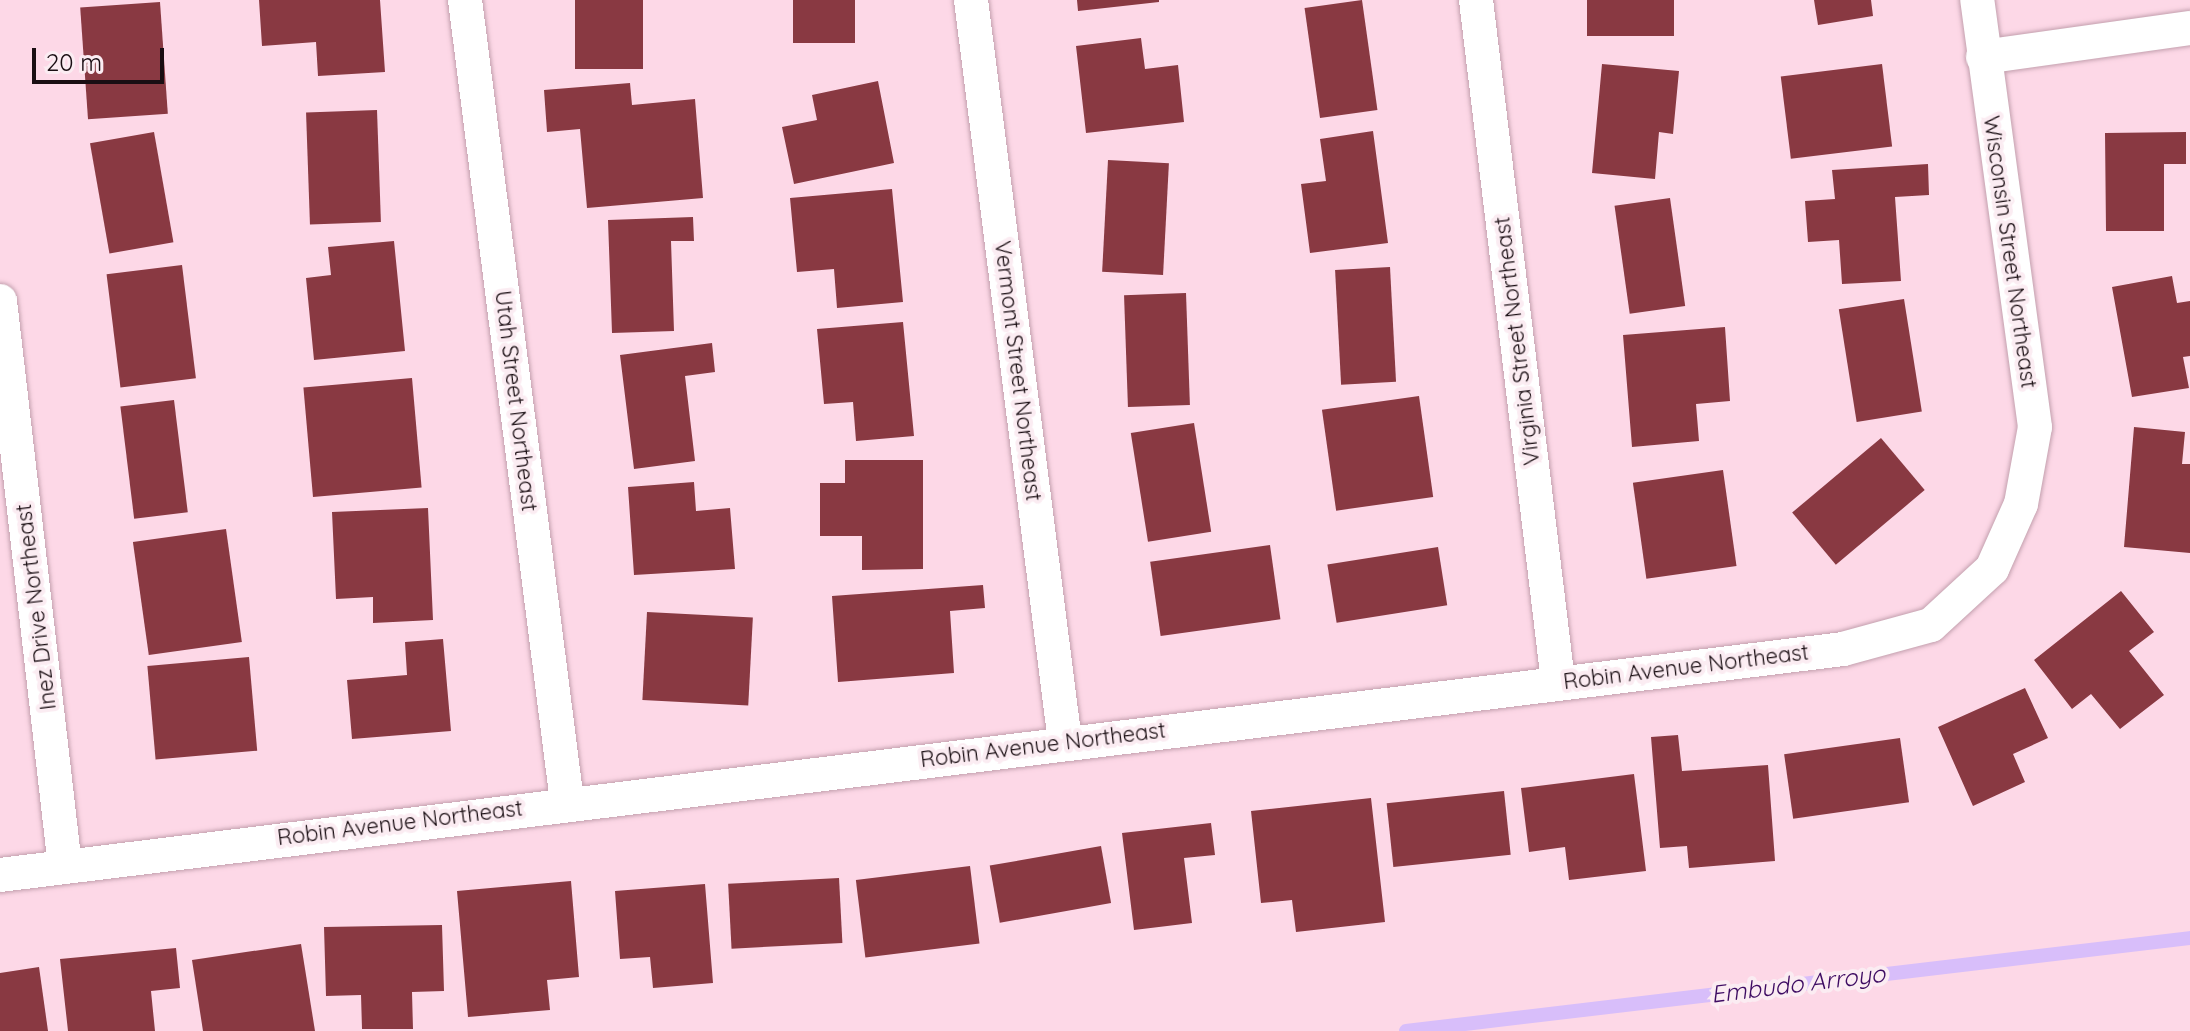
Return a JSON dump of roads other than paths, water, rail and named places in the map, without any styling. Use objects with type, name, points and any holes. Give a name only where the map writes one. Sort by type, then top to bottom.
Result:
[{"type":"street","name":"Utah Street Northeast","points":[[465,0],[567,802]]},
{"type":"street","name":"Vermont Street Northeast","points":[[971,0],[1065,742]]},
{"type":"street","name":"Virginia Street Northeast","points":[[1476,0],[1558,682]]},
{"type":"street","name":"Wisconsin Street Northeast","points":[[1977,0],[2035,427],[2021,504]]},
{"type":"street","points":[[1983,57],[2190,28]]},
{"type":"street","name":"Inez Drive Northeast","points":[[0,301],[65,866]]},
{"type":"street","name":"Robin Avenue Northeast","points":[[0,875],[567,802],[1843,649],[1931,625],[1992,569],[2021,504]]},
{"type":"waterway","name":"Embudo Arroyo","points":[[1406,1031],[2190,938]]}]
